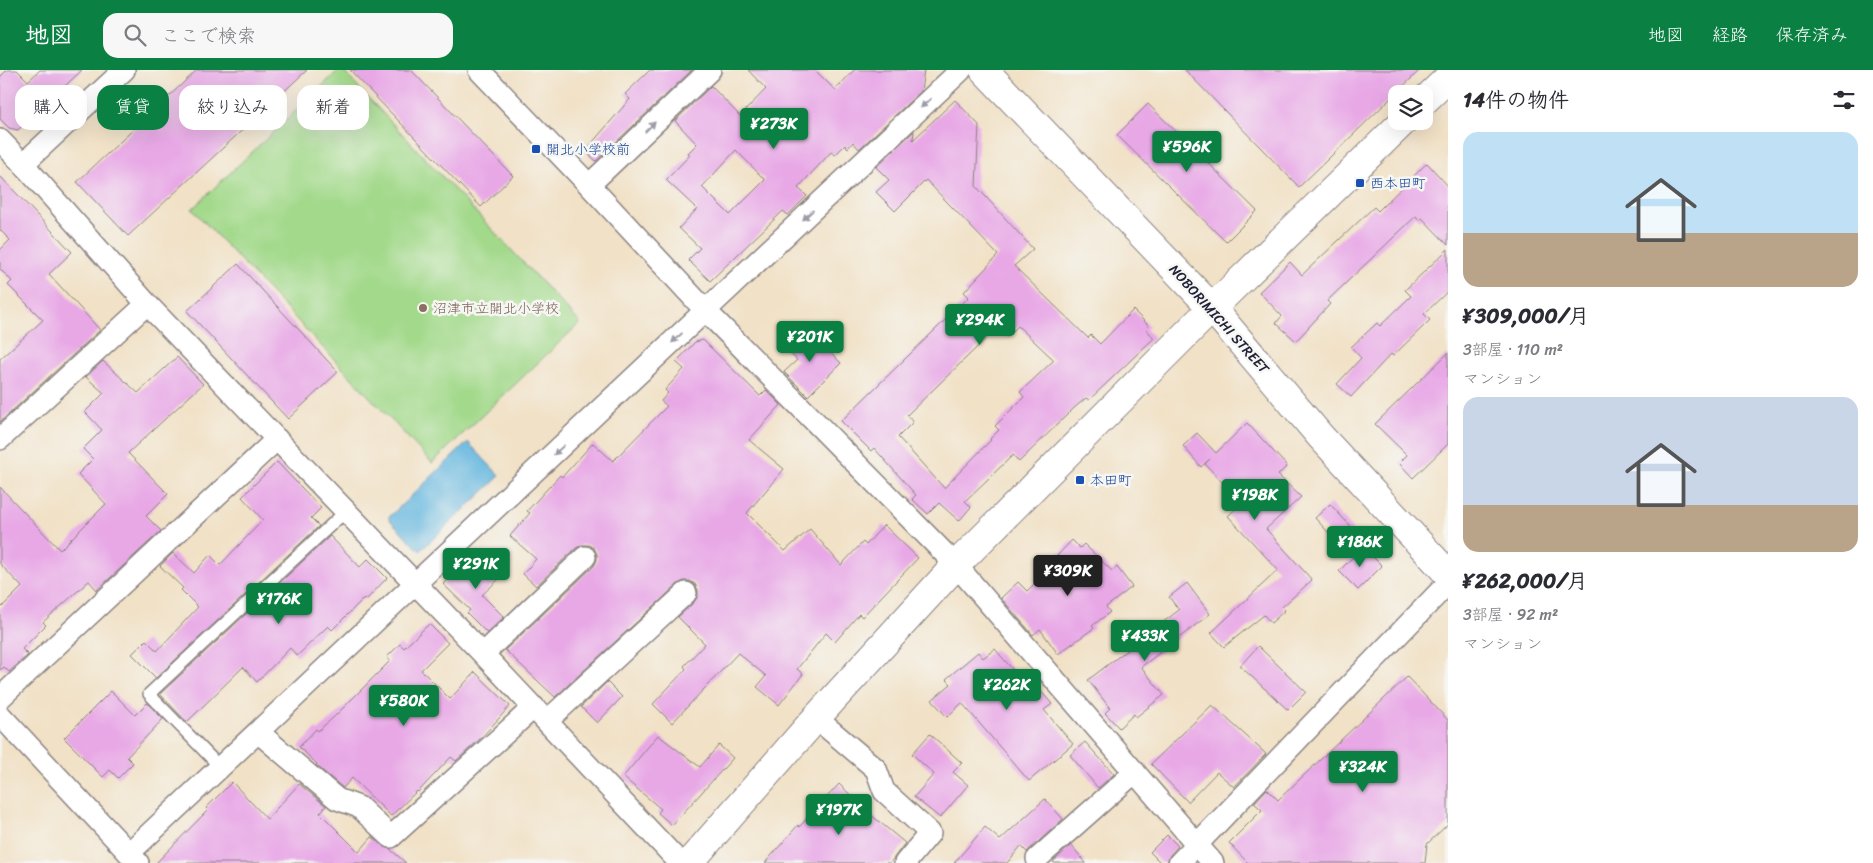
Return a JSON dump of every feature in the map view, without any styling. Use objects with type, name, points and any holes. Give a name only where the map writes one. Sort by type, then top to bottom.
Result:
[{"type":"street","points":[[23,164],[124,70]]},
{"type":"street","points":[[479,70],[590,185],[706,311],[956,566],[1213,863]]},
{"type":"street","points":[[590,185],[710,70]]},
{"type":"street","points":[[0,714],[134,858],[220,767],[416,585],[961,70]]},
{"type":"street","name":"NOBORIMICHI STREET","points":[[984,70],[1212,308],[1321,437],[1446,569]]},
{"type":"street","points":[[1433,93],[1448,78]]},
{"type":"street","points":[[689,863],[816,718],[956,566],[1212,308],[1395,130]]},
{"type":"street","points":[[0,140],[147,304],[483,654],[680,863]]},
{"type":"street","points":[[0,439],[147,304]]},
{"type":"street","points":[[0,698],[277,439]]},
{"type":"street","points":[[483,654],[585,557]]},
{"type":"street","points":[[1180,863],[1446,569]]},
{"type":"street","points":[[258,732],[337,799],[359,806],[391,837],[686,593]]},
{"type":"street","points":[[816,718],[876,769],[884,791],[930,833],[905,863]]},
{"type":"street","points":[[1037,859],[1135,772]]},
{"type":"lane","points":[[220,767],[149,694],[346,511]]},
{"type":"green space","points":[[339,70],[342,70],[356,85],[323,85]]},
{"type":"green space","points":[[369,99],[580,323],[432,463],[192,209],[276,130],[287,130],[287,119],[297,110],[297,130],[369,130]]},
{"type":"water","points":[[468,442],[500,476],[420,551],[388,518]]},
{"type":"building","points":[[7,70],[17,70],[28,81],[40,70],[82,70],[66,85],[15,85],[15,129],[9,128],[0,119],[0,77]]},
{"type":"building","points":[[197,70],[307,70],[287,89],[287,85],[181,85]]},
{"type":"building","points":[[350,70],[411,70],[513,176],[481,207],[369,90],[369,85],[364,85]]},
{"type":"building","points":[[650,70],[692,70],[596,161],[585,151],[630,99],[625,94]]},
{"type":"building","points":[[748,70],[815,70],[835,90],[854,70],[924,70],[921,91],[859,149],[853,142],[848,148],[845,145],[835,155],[831,152],[798,188],[807,196],[788,215],[783,211],[710,281],[688,260],[700,248],[679,228],[697,209],[666,180],[690,155],[688,153],[697,144],[675,121],[711,86],[740,116],[766,89]],"holes":[[[736,150],[765,180],[730,215],[702,187]]]},
{"type":"building","points":[[1185,70],[1420,70],[1404,85],[1388,85],[1388,101],[1299,187]]},
{"type":"building","points":[[179,87],[179,130],[242,130],[128,236],[77,182],[133,130],[169,130],[169,96]]},
{"type":"building","points":[[955,100],[979,125],[976,186],[1033,249],[1014,266],[1088,338],[1091,335],[1100,344],[1133,310],[1149,326],[1146,329],[1154,338],[1089,400],[1086,398],[1073,409],[1019,462],[1013,455],[965,501],[971,507],[959,521],[939,503],[928,514],[912,499],[916,495],[874,448],[871,451],[841,421],[969,297],[964,292],[998,255],[926,180],[895,211],[876,192],[889,180],[876,167],[914,131],[913,140]],"holes":[[[1018,326],[1054,360],[1020,392],[1024,397],[995,426],[999,430],[944,488],[898,437],[913,422],[907,415],[997,328],[1007,337]]]},
{"type":"building","points":[[1148,104],[1257,211],[1226,242],[1117,135]]},
{"type":"building","points":[[1427,163],[1448,186],[1448,245],[1422,218],[1419,220],[1416,216],[1327,301],[1330,304],[1296,341],[1276,323],[1282,316],[1259,292],[1290,262],[1302,275],[1374,207],[1378,211]]},
{"type":"building","points":[[0,176],[72,252],[49,274],[100,330],[0,422],[0,359],[43,320],[8,285],[12,281],[0,269],[0,250],[10,240],[0,230]]},
{"type":"building","points":[[1448,249],[1448,291],[1424,314],[1430,320],[1393,356],[1391,354],[1351,397],[1337,384],[1361,358],[1351,347],[1377,323],[1380,326],[1411,296],[1405,290]]},
{"type":"building","points":[[238,264],[338,372],[288,419],[187,311]]},
{"type":"building","points":[[807,330],[841,363],[808,396],[784,372],[797,360],[786,350]]},
{"type":"building","points":[[703,340],[760,396],[766,390],[781,405],[749,440],[784,469],[747,513],[785,551],[810,529],[841,565],[863,542],[866,545],[884,525],[918,558],[862,617],[859,614],[835,642],[826,633],[797,669],[803,674],[779,705],[757,687],[766,676],[738,653],[672,723],[653,704],[686,669],[684,666],[705,644],[678,617],[698,596],[695,584],[690,581],[678,584],[555,697],[505,650],[594,566],[597,554],[594,548],[589,545],[582,545],[576,548],[536,586],[523,574],[536,559],[510,536],[530,513],[527,511],[593,443],[613,461],[667,406],[661,401],[668,393],[665,390],[684,369],[676,362],[695,342]]},
{"type":"building","points":[[1448,353],[1448,444],[1413,478],[1399,463],[1407,455],[1375,424]]},
{"type":"building","points":[[177,357],[203,384],[128,453],[168,494],[146,516],[161,531],[97,590],[89,581],[43,622],[46,625],[22,649],[28,655],[9,672],[4,667],[0,670],[0,609],[22,587],[0,564],[0,487],[60,550],[106,504],[78,474],[93,459],[83,449],[102,430],[85,412],[104,393],[86,377],[103,361],[138,393]]},
{"type":"building","points":[[1247,423],[1287,466],[1278,475],[1301,497],[1266,529],[1312,580],[1282,607],[1285,610],[1271,623],[1264,615],[1224,647],[1211,633],[1278,570],[1228,516],[1242,503],[1205,464],[1210,459],[1201,467],[1183,446],[1197,433],[1216,453]]},
{"type":"building","points":[[277,462],[321,508],[311,518],[319,526],[156,678],[132,654],[146,640],[157,651],[198,607],[181,590],[183,588],[160,566],[173,553],[194,573],[210,555],[220,565],[263,520],[242,497]]},
{"type":"building","points":[[1330,504],[1353,529],[1338,543],[1315,518]]},
{"type":"building","points":[[330,536],[360,567],[368,559],[387,578],[366,600],[364,598],[332,630],[328,626],[297,656],[290,648],[257,682],[243,667],[187,722],[160,694]]},
{"type":"building","points":[[1072,540],[1080,548],[1084,544],[1112,571],[1117,567],[1132,587],[1106,607],[1110,612],[1092,626],[1094,628],[1058,654],[1040,629],[1033,635],[1001,598],[1018,582],[1027,591],[1060,559],[1057,556]]},
{"type":"building","points":[[1363,547],[1382,566],[1358,590],[1339,571]]},
{"type":"building","points":[[476,551],[501,577],[482,595],[504,617],[487,633],[467,613],[470,610],[443,584]]},
{"type":"building","points":[[1187,583],[1210,614],[1141,667],[1164,695],[1136,717],[1134,714],[1119,728],[1105,713],[1110,708],[1088,680],[1179,610],[1169,597]]},
{"type":"building","points":[[429,624],[448,643],[421,670],[450,699],[475,672],[510,706],[481,738],[456,761],[451,757],[418,792],[391,816],[352,778],[343,788],[316,765],[299,747],[316,729],[318,731],[335,716],[390,661],[387,657],[400,644],[404,648]]},
{"type":"building","points":[[1258,646],[1306,692],[1288,710],[1240,666]]},
{"type":"building","points":[[995,649],[1019,677],[1024,672],[1052,704],[1044,710],[1073,744],[1029,781],[962,703],[947,717],[932,700],[951,684],[946,679],[978,652],[983,658]]},
{"type":"building","points":[[1407,677],[1448,720],[1448,824],[1427,844],[1425,863],[1248,863],[1229,843],[1262,810],[1254,803],[1267,789],[1278,800]]},
{"type":"building","points":[[607,682],[622,697],[597,723],[581,707]]},
{"type":"building","points":[[111,691],[135,715],[147,703],[163,719],[127,757],[133,763],[118,778],[110,770],[103,777],[64,738]]},
{"type":"building","points":[[1212,705],[1266,754],[1234,787],[1217,772],[1188,802],[1151,764]]},
{"type":"building","points":[[930,734],[962,763],[953,772],[968,785],[940,818],[914,797],[934,774],[912,754]]},
{"type":"building","points":[[658,735],[700,767],[719,745],[733,758],[672,825],[658,813],[661,809],[623,777]]},
{"type":"building","points":[[1085,742],[1114,774],[1098,788],[1070,755]]},
{"type":"building","points":[[232,782],[267,819],[299,784],[326,806],[320,813],[359,852],[372,837],[406,863],[156,863],[208,810],[206,808]]},
{"type":"building","points":[[839,784],[859,805],[905,843],[890,863],[765,863],[798,825],[799,827]]},
{"type":"building","points":[[1045,799],[1063,819],[1027,852],[1021,846],[1007,863],[954,863],[985,827],[1000,840]]},
{"type":"building","points":[[1167,835],[1178,846],[1170,855],[1167,863],[1161,863],[1150,852]]},
{"type":"building","points":[[1071,845],[1086,863],[1053,862]]},
{"type":"place","name":"開北小学校前","points":[[536,149]]},
{"type":"place","name":"西本田町","points":[[1360,183]]},
{"type":"place","name":"沼津市立開北小学校","points":[[423,308]]},
{"type":"place","name":"本田町","points":[[1080,480]]}]
